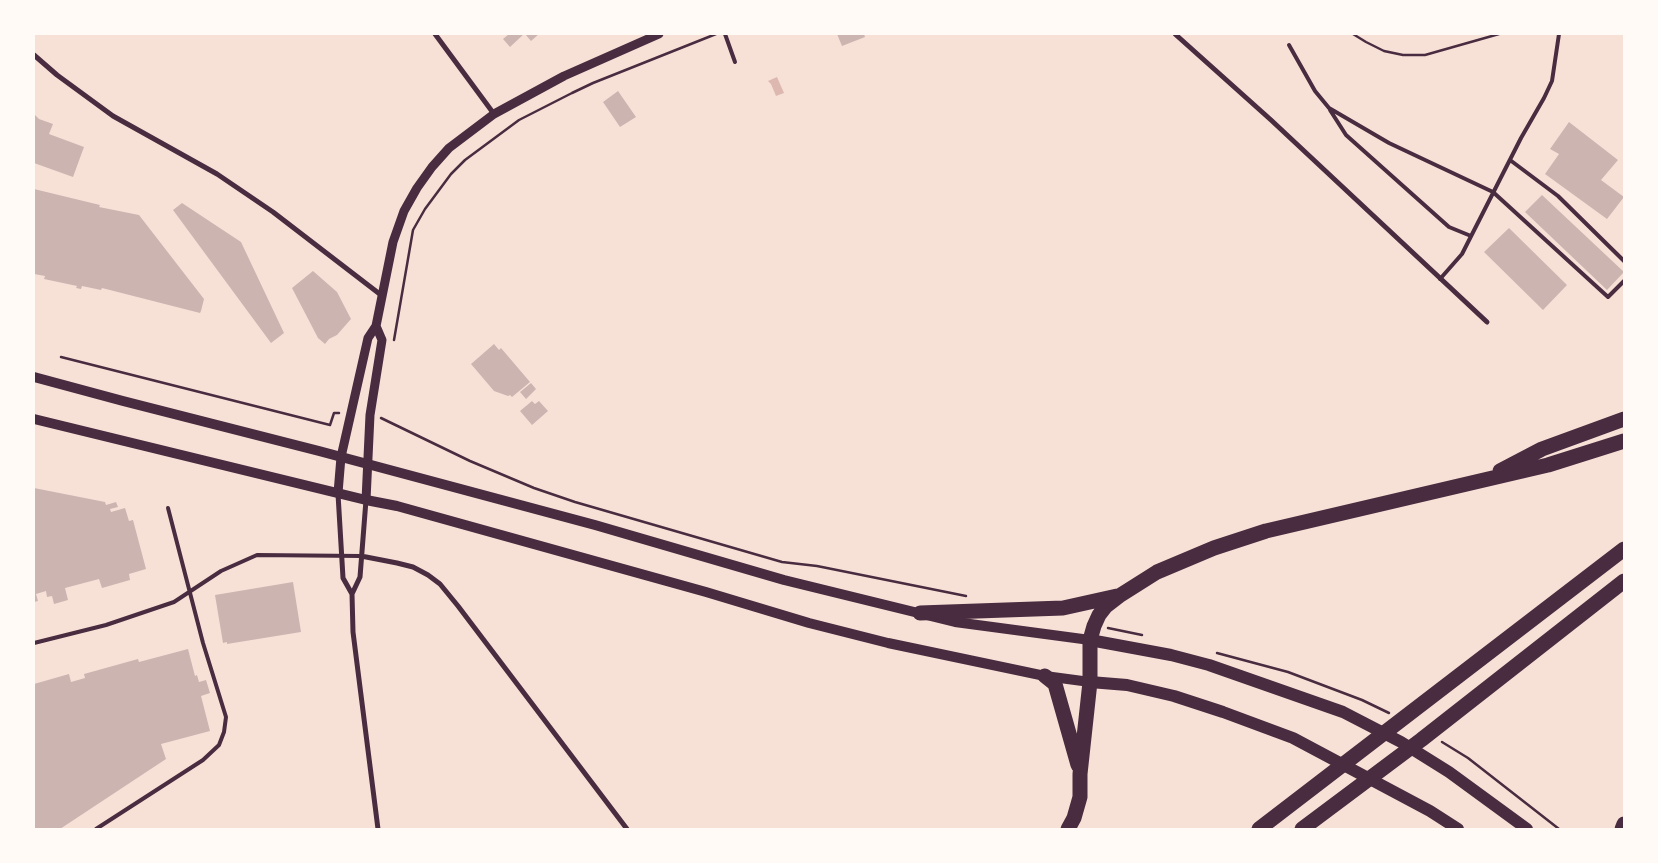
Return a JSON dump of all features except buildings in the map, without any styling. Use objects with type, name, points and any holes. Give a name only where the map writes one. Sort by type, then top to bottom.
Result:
[{"type":"highway","points":[[1479,482],[1542,448],[1624,419]]},
{"type":"highway","points":[[1068,829],[1074,818],[1080,797],[1080,774],[1090,682],[1090,640],[1099,615],[1106,606],[1119,596],[1157,572],[1214,548],[1266,531],[1548,465],[1624,441]]},
{"type":"highway","points":[[1259,829],[1624,549]]},
{"type":"highway","points":[[1302,829],[1421,740],[1624,581]]},
{"type":"highway","points":[[920,613],[1063,608],[1119,596]]},
{"type":"highway","points":[[1045,676],[1055,684],[1080,774]]},
{"type":"highway","points":[[1622,829],[1624,824]]},
{"type":"main road","points":[[34,377],[595,525],[784,580],[955,622],[1090,640],[1209,665],[1343,712],[1401,742],[1449,772],[1527,829]]},
{"type":"main road","points":[[34,420],[397,506],[809,623],[888,643],[1045,676],[1127,685],[1174,696],[1293,738],[1430,811],[1458,829]]},
{"type":"street","points":[[435,34],[494,114]]},
{"type":"street","points":[[352,594],[343,578],[338,493],[341,457],[368,338],[376,326],[393,242],[404,211],[432,167],[450,148],[494,114],[564,76],[659,34]]},
{"type":"street","points":[[1175,34],[1271,120],[1486,322]]},
{"type":"street","points":[[34,56],[113,116],[217,174],[273,212],[381,295]]},
{"type":"street","points":[[376,326],[382,340],[370,415],[360,577],[352,594],[353,632],[378,829]]},
{"type":"street","points":[[360,556],[397,562],[413,567],[428,574],[440,584],[628,829]]},
{"type":"lane","points":[[725,34],[736,62]]},
{"type":"lane","points":[[1440,279],[1462,254],[1544,98],[1552,81],[1559,34]]},
{"type":"lane","points":[[1289,45],[1314,91],[1329,108],[1346,134],[1449,227],[1471,236]]},
{"type":"lane","points":[[1329,108],[1389,144],[1494,192],[1608,297],[1624,281]]},
{"type":"lane","points":[[1510,160],[1558,196],[1624,261]]},
{"type":"lane","points":[[96,829],[203,760],[219,745],[226,717],[189,592],[168,508]]},
{"type":"lane","points":[[34,643],[106,624],[174,602],[221,571],[257,555],[360,556]]},
{"type":"path","points":[[393,346],[413,230],[424,210],[451,174],[465,160],[519,120],[572,93],[717,34]]},
{"type":"path","points":[[1354,34],[1384,51],[1403,55],[1425,55],[1500,34]]},
{"type":"path","points":[[61,357],[330,425],[334,413]]},
{"type":"path","points":[[375,416],[534,488],[575,502],[782,562],[817,566],[966,596]]},
{"type":"path","points":[[1468,758],[1559,829]]},
{"type":"shaded area","points":[[777,77],[784,93],[776,96],[768,81]]}]
